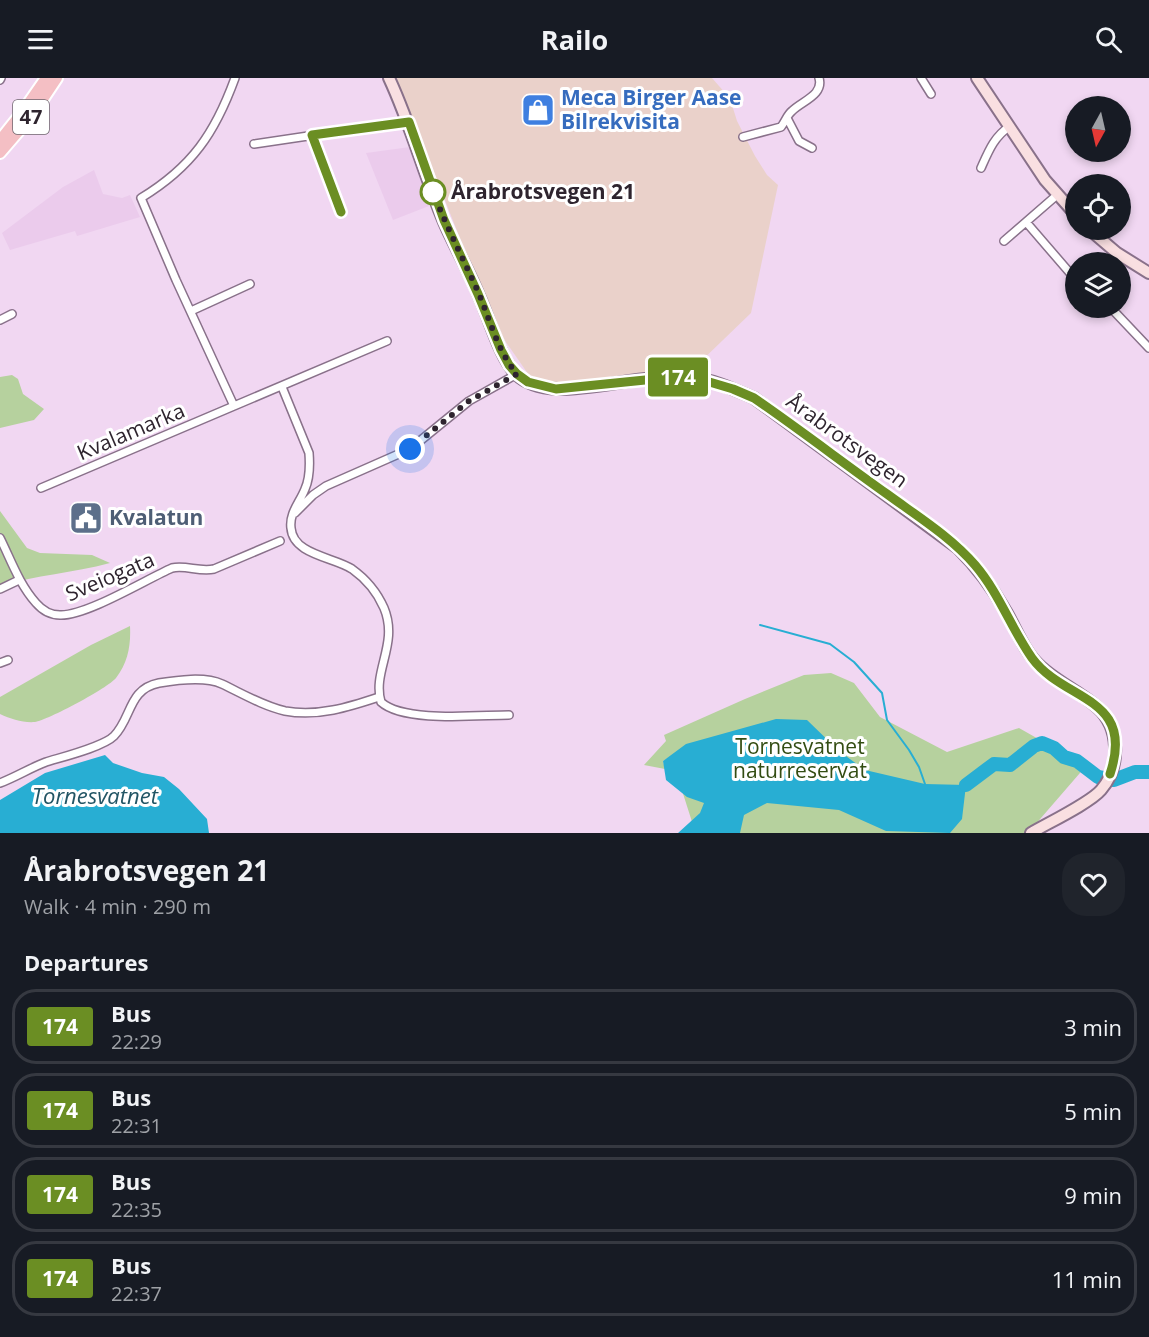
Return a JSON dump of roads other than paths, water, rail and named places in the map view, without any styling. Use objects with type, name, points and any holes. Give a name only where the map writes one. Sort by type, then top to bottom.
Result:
[{"type":"main road","name":"47","points":[[0,140],[46,78]]},
{"type":"main road","name":"47","points":[[0,153],[32,117],[57,78]]},
{"type":"street","points":[[234,406],[141,198],[174,176],[198,152],[219,119],[235,78]]},
{"type":"street","points":[[293,515],[313,495],[326,486],[410,449],[469,401],[517,374],[509,365],[444,220],[409,122],[389,78]]},
{"type":"street","points":[[743,137],[777,130],[794,109],[816,93],[820,83],[819,78]]},
{"type":"street","points":[[921,78],[931,94]]},
{"type":"street","points":[[977,78],[1032,161],[1065,203]]},
{"type":"street","points":[[787,118],[799,141],[812,148]]},
{"type":"street","points":[[254,144],[409,122]]},
{"type":"street","points":[[981,168],[992,143],[1001,132],[1010,126]]},
{"type":"street","points":[[312,135],[341,212]]},
{"type":"street","points":[[1004,241],[1057,195]]},
{"type":"street","points":[[1026,222],[1065,267]]},
{"type":"street","points":[[1102,240],[1117,253],[1149,273]]},
{"type":"street","points":[[191,311],[250,284]]},
{"type":"street","points":[[0,310],[6,317]]},
{"type":"street","points":[[1121,318],[1149,347]]},
{"type":"street","name":"Kvalamarka","points":[[40,488],[387,341]]},
{"type":"street","name":"Årabrotsvegen","points":[[517,374],[528,382],[556,389],[665,378],[696,378],[733,389],[754,398],[936,530],[975,565],[1005,608],[1033,659],[1053,677],[1087,699],[1106,716],[1114,734],[1116,744],[1110,774],[1104,786],[1090,799],[1031,833]]},
{"type":"street","points":[[282,387],[309,453],[309,480],[293,515],[291,528],[296,541],[309,551],[344,565],[357,573],[370,586],[384,609],[388,622],[389,642],[381,677],[379,697],[381,702],[390,709],[443,717],[509,715]]},
{"type":"street","name":"Sveiogata","points":[[0,538],[19,580],[37,604],[48,613],[60,615],[84,610],[172,568],[214,569],[280,541]]},
{"type":"street","points":[[0,589],[19,580]]},
{"type":"street","points":[[0,783],[44,763],[113,738],[141,690],[156,684],[178,680],[220,683],[238,694],[286,711],[330,712],[379,697]]},
{"type":"water","points":[[776,719],[807,720],[839,751],[865,770],[925,784],[966,785],[962,819],[950,833],[886,831],[839,810],[767,803],[744,815],[740,833],[678,833],[700,813],[704,803],[687,797],[666,780],[663,761],[686,744]]},
{"type":"water","name":"Tornesvatnet","points":[[105,755],[113,763],[142,773],[164,777],[179,789],[207,819],[209,833],[0,833],[0,800],[45,773]]},
{"type":"waterway","points":[[760,625],[830,644],[854,662],[882,693],[887,720],[909,750],[919,767],[925,784]]},
{"type":"waterway","points":[[966,785],[994,764],[1010,765],[1034,746],[1042,743],[1054,748],[1064,757],[1077,761],[1098,777],[1114,780],[1135,772],[1149,772]]},
{"type":"place","name":"Meca Birger Aase Bilrekvisita","points":[[538,110]]},
{"type":"place","name":"Årabrotsvegen 21","points":[[433,192]]},
{"type":"place","name":"Kvalatun","points":[[86,518]]},
{"type":"park label","name":"Tornesvatnet naturreservat","points":[[800,759]]}]
